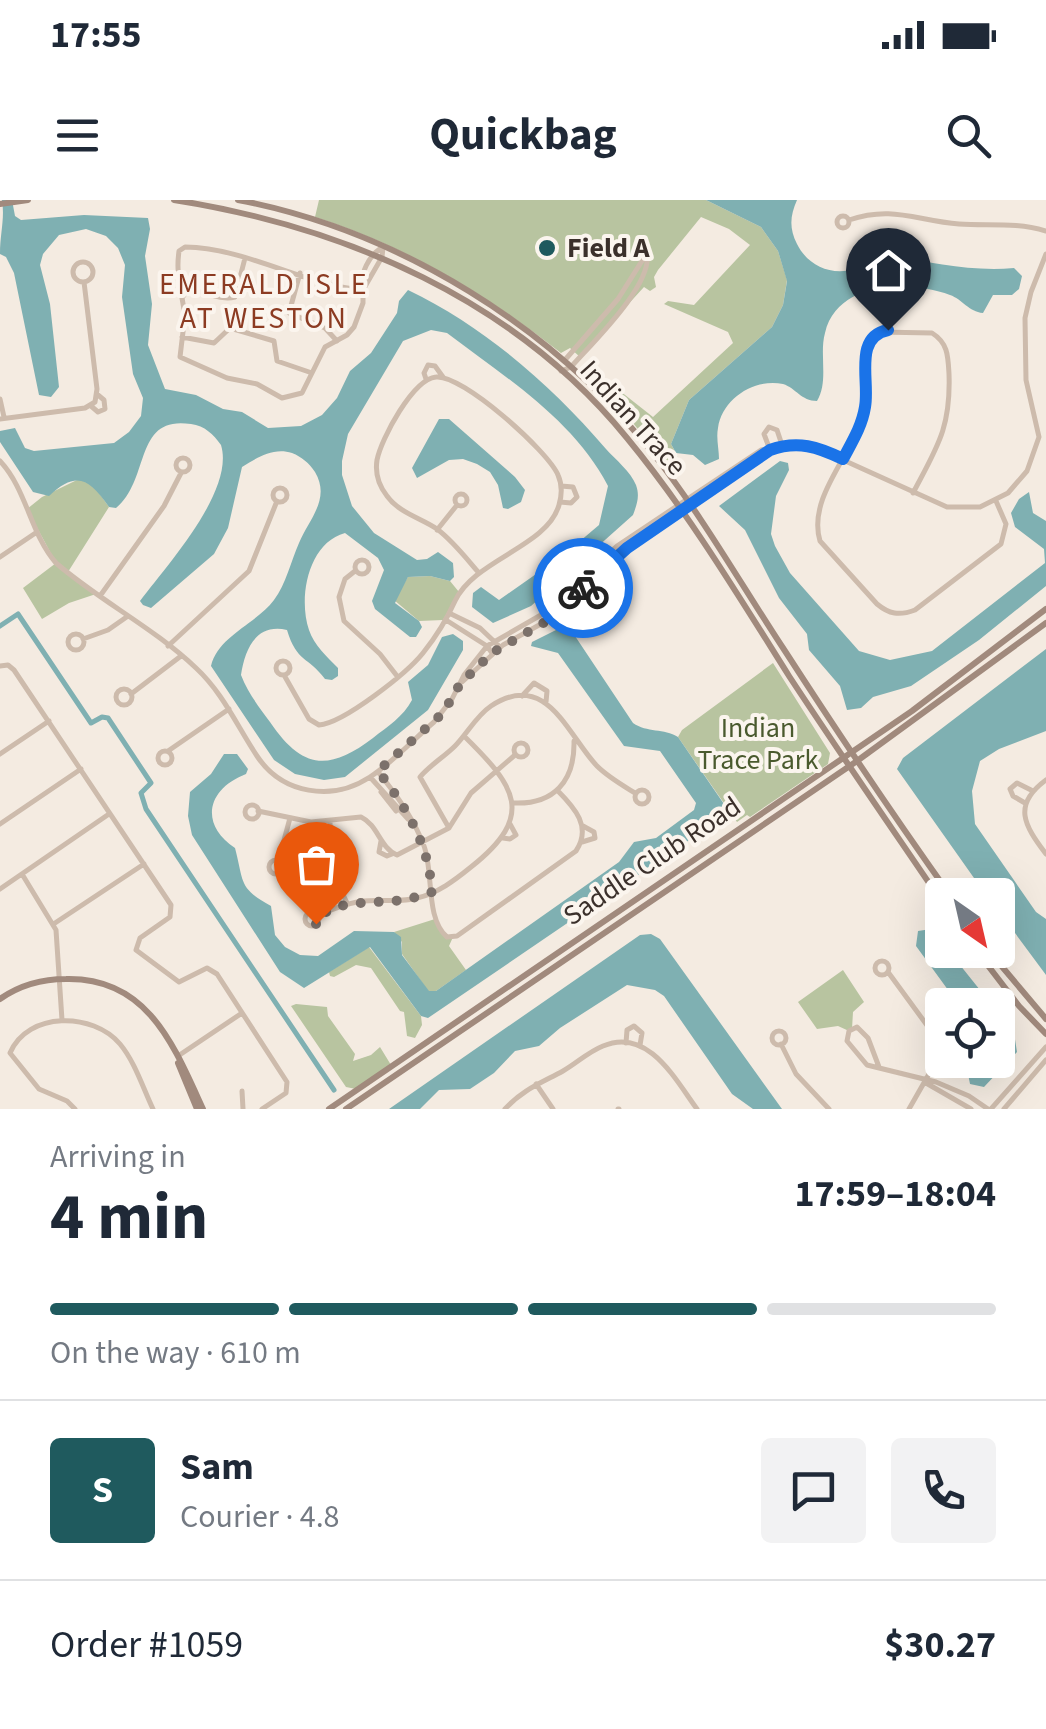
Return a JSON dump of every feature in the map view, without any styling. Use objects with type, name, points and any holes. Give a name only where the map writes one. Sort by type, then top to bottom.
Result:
[{"type":"main road","name":"Indian Trace","points":[[174,200],[298,226],[373,253],[454,293],[561,371],[626,436],[685,506]]},
{"type":"main road","name":"Indian Trace","points":[[238,200],[304,217],[382,247],[461,286],[567,364],[653,454],[847,755],[849,766],[926,878]]},
{"type":"main road","points":[[0,204],[24,201]]},
{"type":"main road","name":"Saddle Club Road","points":[[328,1109],[912,711],[1046,610]]},
{"type":"main road","name":"Saddle Club Road","points":[[346,1109],[857,761],[1046,622]]},
{"type":"main road","name":"Indian Trace","points":[[847,755],[857,761],[938,878]]},
{"type":"main road","points":[[990,968],[1046,1034]]},
{"type":"main road","points":[[1003,968],[1046,1018]]},
{"type":"main road","points":[[0,998],[17,987],[59,979],[80,978],[110,984],[150,1011],[164,1030],[200,1109]]},
{"type":"street","points":[[849,220],[880,212],[901,212],[955,224],[1010,223],[1046,231]]},
{"type":"street","points":[[186,292],[180,284],[178,259],[179,251],[185,247],[245,258],[335,286],[363,290]]},
{"type":"street","points":[[245,258],[235,296],[229,299],[200,290],[186,292],[182,298],[186,315],[179,351],[184,361],[227,378],[257,384],[282,398],[302,393],[325,348],[354,326],[363,303],[360,280],[373,253],[382,247]]},
{"type":"street","points":[[363,290],[382,257],[382,247]]},
{"type":"street","points":[[561,371],[634,292],[649,262],[647,253],[567,364]]},
{"type":"street","points":[[460,684],[500,647],[550,619],[627,548],[761,450],[810,445],[947,508],[980,507],[996,501],[1027,471],[1042,437],[1026,380],[1025,318],[1046,254]]},
{"type":"street","points":[[0,398],[2,418],[94,401],[84,282],[74,274],[74,268],[82,262],[91,265],[93,271],[92,277],[84,282]]},
{"type":"street","points":[[364,272],[373,276]]},
{"type":"street","points":[[300,273],[289,314],[324,328],[337,341]]},
{"type":"street","points":[[182,337],[214,344],[230,328],[260,336],[274,340],[278,362],[312,373]]},
{"type":"street","points":[[914,493],[940,442],[950,407],[947,350],[932,333],[888,330],[872,338],[865,354],[868,386],[863,416],[820,508],[820,541],[877,604],[894,614],[914,610],[1001,544],[1006,524],[996,501]]},
{"type":"street","points":[[426,380],[428,365],[435,366],[442,377]]},
{"type":"street","points":[[284,675],[309,719],[319,725],[338,720],[426,650],[461,591],[479,573],[544,527],[560,502],[561,486],[549,460],[507,421],[464,386],[442,377],[426,380],[412,392],[382,444],[376,464],[379,483],[388,498],[438,530],[479,573]]},
{"type":"street","points":[[770,450],[764,434],[769,427],[777,430],[782,446]]},
{"type":"street","points":[[0,461],[56,563],[197,669],[274,776],[309,791],[338,790],[370,777],[443,713],[494,640],[541,615],[604,556],[742,472],[770,450]]},
{"type":"street","points":[[737,465],[742,472]]},
{"type":"street","points":[[100,596],[164,506],[181,472]]},
{"type":"street","points":[[560,502],[570,503],[577,497],[573,488],[561,486]]},
{"type":"street","points":[[168,646],[248,571],[277,502]]},
{"type":"street","points":[[438,530],[457,505]]},
{"type":"street","points":[[0,557],[36,532]]},
{"type":"street","points":[[356,570],[344,579],[340,590],[344,621],[380,654],[397,676]]},
{"type":"street","points":[[449,614],[480,628],[500,647]]},
{"type":"street","points":[[449,614],[492,653]]},
{"type":"street","points":[[83,639],[108,630],[128,616]]},
{"type":"street","points":[[131,694],[182,656]]},
{"type":"street","points":[[4,665],[49,721],[172,910],[166,921],[137,941],[136,950],[178,982],[200,970],[212,969],[288,1082],[286,1093],[262,1109]]},
{"type":"street","points":[[522,696],[534,683],[547,692],[546,702]]},
{"type":"street","points":[[448,828],[420,778],[491,706],[506,698],[522,696],[546,702],[564,719],[599,768],[635,794]]},
{"type":"street","points":[[168,751],[229,709]]},
{"type":"street","points":[[0,754],[49,721]]},
{"type":"street","points":[[318,915],[347,904],[406,900],[432,892],[464,873],[503,838],[513,803],[509,788],[498,768],[464,736]]},
{"type":"street","points":[[513,803],[526,804],[557,790],[575,759],[574,738]]},
{"type":"street","points":[[258,811],[330,822],[361,818],[367,820],[392,854],[423,844],[448,828],[471,794],[515,755]]},
{"type":"street","points":[[575,759],[588,755]]},
{"type":"street","points":[[0,824],[81,769]]},
{"type":"street","points":[[378,771],[405,806],[423,844],[439,929],[447,937],[457,936],[560,866],[582,842],[596,838],[594,832],[583,826]]},
{"type":"street","points":[[370,777],[384,799],[410,821]]},
{"type":"street","points":[[1046,780],[1032,790],[1025,803],[1027,826],[1046,854]]},
{"type":"street","points":[[1025,803],[1010,788],[1016,783],[1032,790]]},
{"type":"street","points":[[557,790],[572,805],[583,826],[582,842]]},
{"type":"street","points":[[0,888],[110,814]]},
{"type":"street","points":[[279,860],[290,818]]},
{"type":"street","points":[[330,822],[331,869],[347,904]]},
{"type":"street","points":[[54,924],[144,864]]},
{"type":"street","points":[[22,874],[54,924],[62,1020]]},
{"type":"street","points":[[888,972],[940,1042],[941,1052],[908,1109]]},
{"type":"street","points":[[176,1057],[242,1013]]},
{"type":"street","points":[[75,1109],[67,1101],[39,1089],[10,1052],[16,1040],[29,1031],[62,1020],[87,1023],[117,1041],[128,1055],[153,1109]]},
{"type":"street","points":[[626,1042],[628,1030],[634,1026],[642,1033],[640,1045]]},
{"type":"street","points":[[879,1067],[873,1046],[862,1029],[849,1031],[847,1041],[860,1060],[879,1067],[953,1088],[990,1109],[1046,1047]]},
{"type":"street","points":[[505,1109],[536,1084],[597,1048],[626,1042],[656,1055],[698,1109]]},
{"type":"street","points":[[780,1044],[796,1074],[829,1109]]},
{"type":"street","points":[[1004,1109],[1046,1060]]},
{"type":"street","points":[[925,1080],[971,1109]]},
{"type":"street","points":[[536,1084],[554,1109]]},
{"type":"street","points":[[242,1091],[243,1109]]},
{"type":"green space","points":[[319,200],[706,200],[761,227],[778,251],[787,280],[783,305],[772,327],[689,400],[671,444],[681,463],[673,469],[587,365],[653,417],[733,343],[728,332],[664,304],[668,301],[694,305],[750,245],[729,229],[701,217],[658,270],[654,277],[656,287],[650,291],[644,287],[580,357],[570,348],[561,353],[503,310],[414,258],[315,217]]},
{"type":"green space","points":[[79,479],[94,486],[109,507],[68,572],[96,594],[69,603],[42,619],[23,588],[56,563],[27,509]]},
{"type":"green space","points":[[430,576],[450,581],[459,592],[443,620],[419,621],[394,600],[408,577]]},
{"type":"green space","name":"Indian Trace Park","points":[[773,663],[830,753],[828,764],[737,822],[678,737],[682,730]]},
{"type":"green space","points":[[435,919],[442,934],[453,937],[449,946],[466,970],[436,991],[428,991],[402,954],[402,942],[394,932]]},
{"type":"green space","points":[[369,947],[421,1016],[422,1025],[415,1038],[407,1036],[404,1012],[371,968],[356,965],[330,976],[329,972]]},
{"type":"green space","points":[[843,970],[864,1002],[853,1012],[849,1031],[838,1026],[817,1029],[798,1002]]},
{"type":"green space","points":[[291,1006],[327,1007],[328,1016],[355,1054],[353,1061],[380,1047],[391,1065],[356,1089],[346,1087]]},
{"type":"water","points":[[2,200],[12,200],[15,216],[21,220],[84,215],[148,218],[145,256],[152,304],[148,345],[165,389],[196,395],[223,409],[242,412],[268,428],[301,426],[322,415],[337,398],[350,371],[371,353],[408,290],[464,321],[563,402],[634,480],[638,496],[633,515],[531,606],[493,623],[472,607],[473,593],[481,587],[499,600],[566,553],[599,525],[608,486],[577,440],[557,420],[447,333],[431,330],[403,341],[348,434],[342,475],[352,506],[374,533],[417,560],[438,552],[453,563],[454,577],[450,581],[430,576],[408,577],[395,603],[422,627],[416,637],[410,637],[375,609],[372,601],[384,570],[378,558],[345,533],[332,539],[314,560],[305,603],[311,635],[338,668],[338,676],[325,679],[299,654],[287,630],[276,629],[267,630],[254,640],[241,675],[258,705],[293,749],[305,757],[329,760],[357,749],[404,711],[412,700],[408,682],[428,665],[442,637],[453,634],[463,641],[463,650],[428,710],[345,777],[324,780],[295,774],[274,760],[211,666],[221,646],[278,594],[320,500],[315,472],[302,458],[278,451],[242,467],[228,528],[214,554],[151,608],[143,605],[140,601],[209,505],[223,463],[221,445],[196,425],[173,424],[160,429],[151,439],[127,496],[116,508],[109,507],[82,481],[67,483],[49,496],[33,492],[0,442],[0,431],[15,428],[25,448],[34,451],[114,443],[141,416],[143,398],[133,374],[122,297],[125,265],[118,248],[106,236],[86,229],[59,235],[43,254],[40,265],[50,304],[59,387],[51,397],[39,395],[14,273],[6,257],[0,254]]},
{"type":"water","points":[[706,200],[797,200],[791,222],[797,244],[807,258],[829,270],[855,269],[886,257],[967,268],[1014,268],[1022,276],[1019,289],[1012,295],[993,295],[983,313],[950,295],[915,287],[859,294],[832,316],[825,333],[822,385],[817,401],[783,384],[761,384],[741,393],[721,418],[717,432],[719,459],[705,465],[693,455],[676,453],[671,444],[689,400],[772,327],[783,305],[787,281],[778,251],[761,227]]},
{"type":"water","points":[[439,419],[449,419],[515,477],[525,490],[521,502],[503,508],[498,485],[490,472],[463,459],[449,460],[417,478],[412,468]]},
{"type":"water","points":[[780,461],[788,463],[789,470],[776,496],[771,534],[775,546],[790,573],[859,651],[890,660],[932,651],[1045,563],[1044,549],[1015,527],[1011,513],[1019,499],[1029,492],[1033,513],[1046,521],[1046,586],[979,640],[911,686],[873,697],[861,708],[847,710],[840,686],[809,650],[807,634],[779,598],[745,530],[719,506]]},
{"type":"water","points":[[560,628],[573,633],[633,723],[678,737],[726,807],[726,815],[428,1018],[421,1016],[370,947],[304,988],[280,972],[192,835],[188,816],[190,792],[211,774],[224,754],[237,754],[248,769],[216,798],[212,818],[224,839],[235,848],[247,889],[271,906],[275,935],[285,947],[300,955],[318,956],[354,931],[394,932],[401,937],[402,955],[429,991],[436,991],[619,862],[634,842],[656,838],[694,810],[696,803],[660,751],[624,746],[558,653],[531,646]]},
{"type":"water","points":[[1046,649],[1046,731],[999,749],[980,761],[972,791],[975,824],[1012,878],[974,878],[897,769],[903,758]]},
{"type":"water","points":[[1015,882],[1036,912],[1046,919],[1046,975],[1015,933]]},
{"type":"water","points":[[925,930],[925,958],[916,946],[918,931]]},
{"type":"water","points":[[651,934],[660,939],[782,1109],[753,1109],[732,1094],[664,996],[655,990],[627,985],[539,1046],[515,1051],[494,1073],[470,1089],[439,1090],[420,1109],[389,1109],[640,935]]},
{"type":"water","points":[[932,968],[962,968],[978,988],[947,988]]},
{"type":"water","points":[[969,1078],[992,1078],[984,1087],[970,1084]]},
{"type":"waterway","points":[[0,626],[18,614],[91,723],[108,718],[151,783],[141,793],[146,809],[334,1090]]},
{"type":"way so far","points":[[316,924],[318,915],[347,904],[406,900],[432,892],[423,844],[405,806],[378,771],[443,713],[460,684],[492,653],[550,619],[583,588]]},
{"type":"place","name":"Field A","points":[[547,248]]},
{"type":"district","name":"EMERALD ISLE AT WESTON","points":[[264,301]]},
{"type":"route","points":[[583,588],[627,548],[770,450],[791,444],[810,445],[843,459],[866,403],[867,345],[879,332],[888,330]]}]
